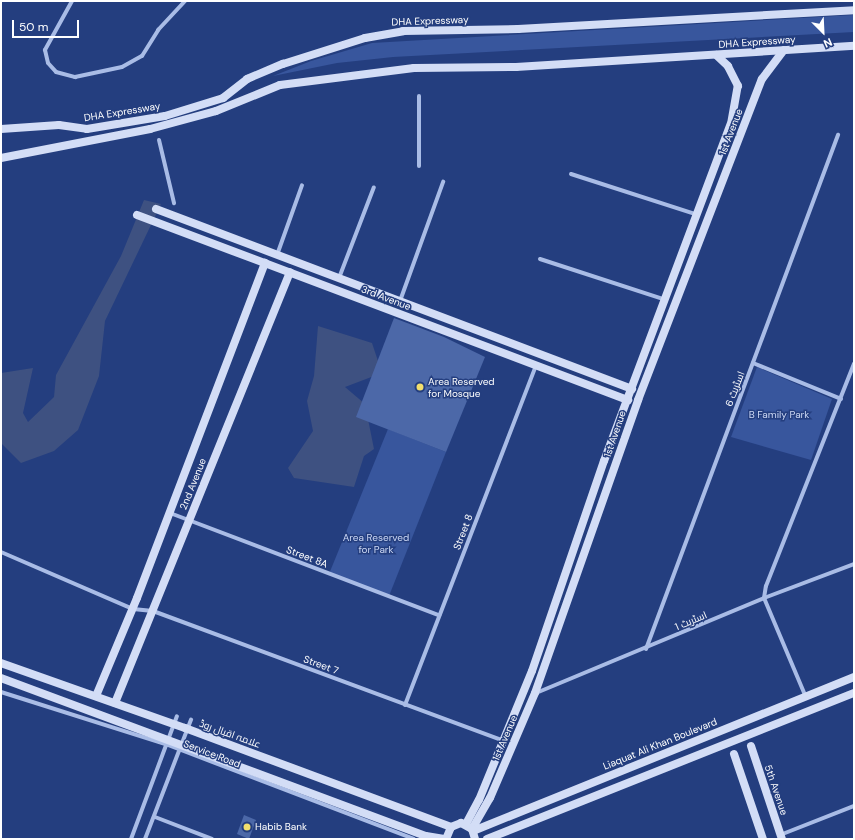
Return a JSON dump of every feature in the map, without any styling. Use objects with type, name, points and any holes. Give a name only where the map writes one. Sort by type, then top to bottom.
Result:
[{"type":"main road","name":"DHA Expressway","points":[[1,129],[59,125],[87,129],[165,116],[223,98],[247,79],[282,64],[365,38],[403,30],[518,29],[854,10]]},
{"type":"main road","name":"DHA Expressway","points":[[1,158],[150,129],[216,111],[280,85],[414,68],[516,67],[854,46]]},
{"type":"main road","name":"1st Avenue","points":[[472,831],[490,798],[536,694],[638,400],[762,79],[784,50]]},
{"type":"main road","points":[[472,831],[502,740],[532,671],[604,461],[628,400],[663,299],[731,124],[738,86],[728,66],[716,54]]},
{"type":"main road","name":"3rd Avenue","points":[[156,209],[632,389]]},
{"type":"main road","name":"3rd Avenue","points":[[136,215],[628,400]]},
{"type":"main road","name":"2nd Avenue","points":[[96,696],[133,609],[265,263]]},
{"type":"main road","name":"2nd Avenue","points":[[115,703],[290,272]]},
{"type":"main road","name":"علامہ اقبال روڈ","points":[[1,663],[115,703],[176,720],[188,729],[451,827]]},
{"type":"main road","name":"Liaquat Ali Khan Boulevard","points":[[451,827],[472,831],[804,695],[854,677]]},
{"type":"main road","points":[[1,678],[181,747],[426,836],[446,839],[451,827]]},
{"type":"main road","points":[[487,839],[854,693]]},
{"type":"main road","name":"5th Avenue","points":[[751,746],[781,837]]},
{"type":"main road","points":[[734,754],[761,838]]},
{"type":"street","points":[[72,1],[45,50],[48,63],[56,72],[75,77],[122,67],[142,56],[158,30],[185,1]]},
{"type":"street","points":[[419,96],[420,166]]},
{"type":"street","name":"اسٹریٹ 6","points":[[646,649],[838,134]]},
{"type":"street","points":[[159,140],[174,203]]},
{"type":"street","points":[[571,174],[695,214]]},
{"type":"street","points":[[400,301],[443,182]]},
{"type":"street","points":[[277,255],[302,185]]},
{"type":"street","points":[[339,278],[374,187]]},
{"type":"street","points":[[540,259],[663,299]]},
{"type":"street","points":[[753,363],[841,400]]},
{"type":"street","points":[[804,695],[764,598],[766,586],[854,364]]},
{"type":"street","name":"Street 8","points":[[405,705],[536,365]]},
{"type":"street","name":"Street 8A","points":[[170,513],[439,615]]},
{"type":"street","name":"Street 7","points":[[1,552],[133,609],[153,612],[502,740]]},
{"type":"street","name":"اسٹریٹ 1","points":[[536,694],[646,649],[764,598],[854,564]]},
{"type":"street","name":"Service Road","points":[[1,692],[169,742]]},
{"type":"street","points":[[131,839],[169,742],[176,720]]},
{"type":"street","points":[[145,839],[191,720]]},
{"type":"street","name":"Service Road","points":[[181,747],[414,839]]},
{"type":"street","points":[[781,837],[854,806]]},
{"type":"street","points":[[155,816],[206,838],[212,839]]},
{"type":"green space","points":[[854,15],[854,32],[393,57],[337,63],[273,76],[311,61],[372,43]]},
{"type":"green space","name":"B Family Park","points":[[757,367],[832,399],[811,460],[731,437]]},
{"type":"green space","name":"Area Reserved for Park","points":[[388,429],[446,452],[389,596],[329,574]]},
{"type":"shaded area","points":[[144,200],[161,204],[105,321],[99,376],[78,430],[54,451],[21,463],[1,443],[1,373],[33,368],[23,413],[28,422],[54,397],[56,375],[121,256]]},
{"type":"shaded area","points":[[318,326],[372,343],[382,373],[345,387],[365,404],[374,449],[364,456],[354,487],[294,478],[288,468],[313,431],[307,401],[314,376]]},
{"type":"building","name":"Area Reserved for Mosque","points":[[394,318],[444,337],[485,357],[446,452],[356,417]]},
{"type":"building","name":"Habib Bank","points":[[244,815],[256,820],[249,839],[237,834]]},
{"type":"place","name":"Area Reserved for Mosque","points":[[420,387]]},
{"type":"place","name":"Habib Bank","points":[[247,827]]}]
